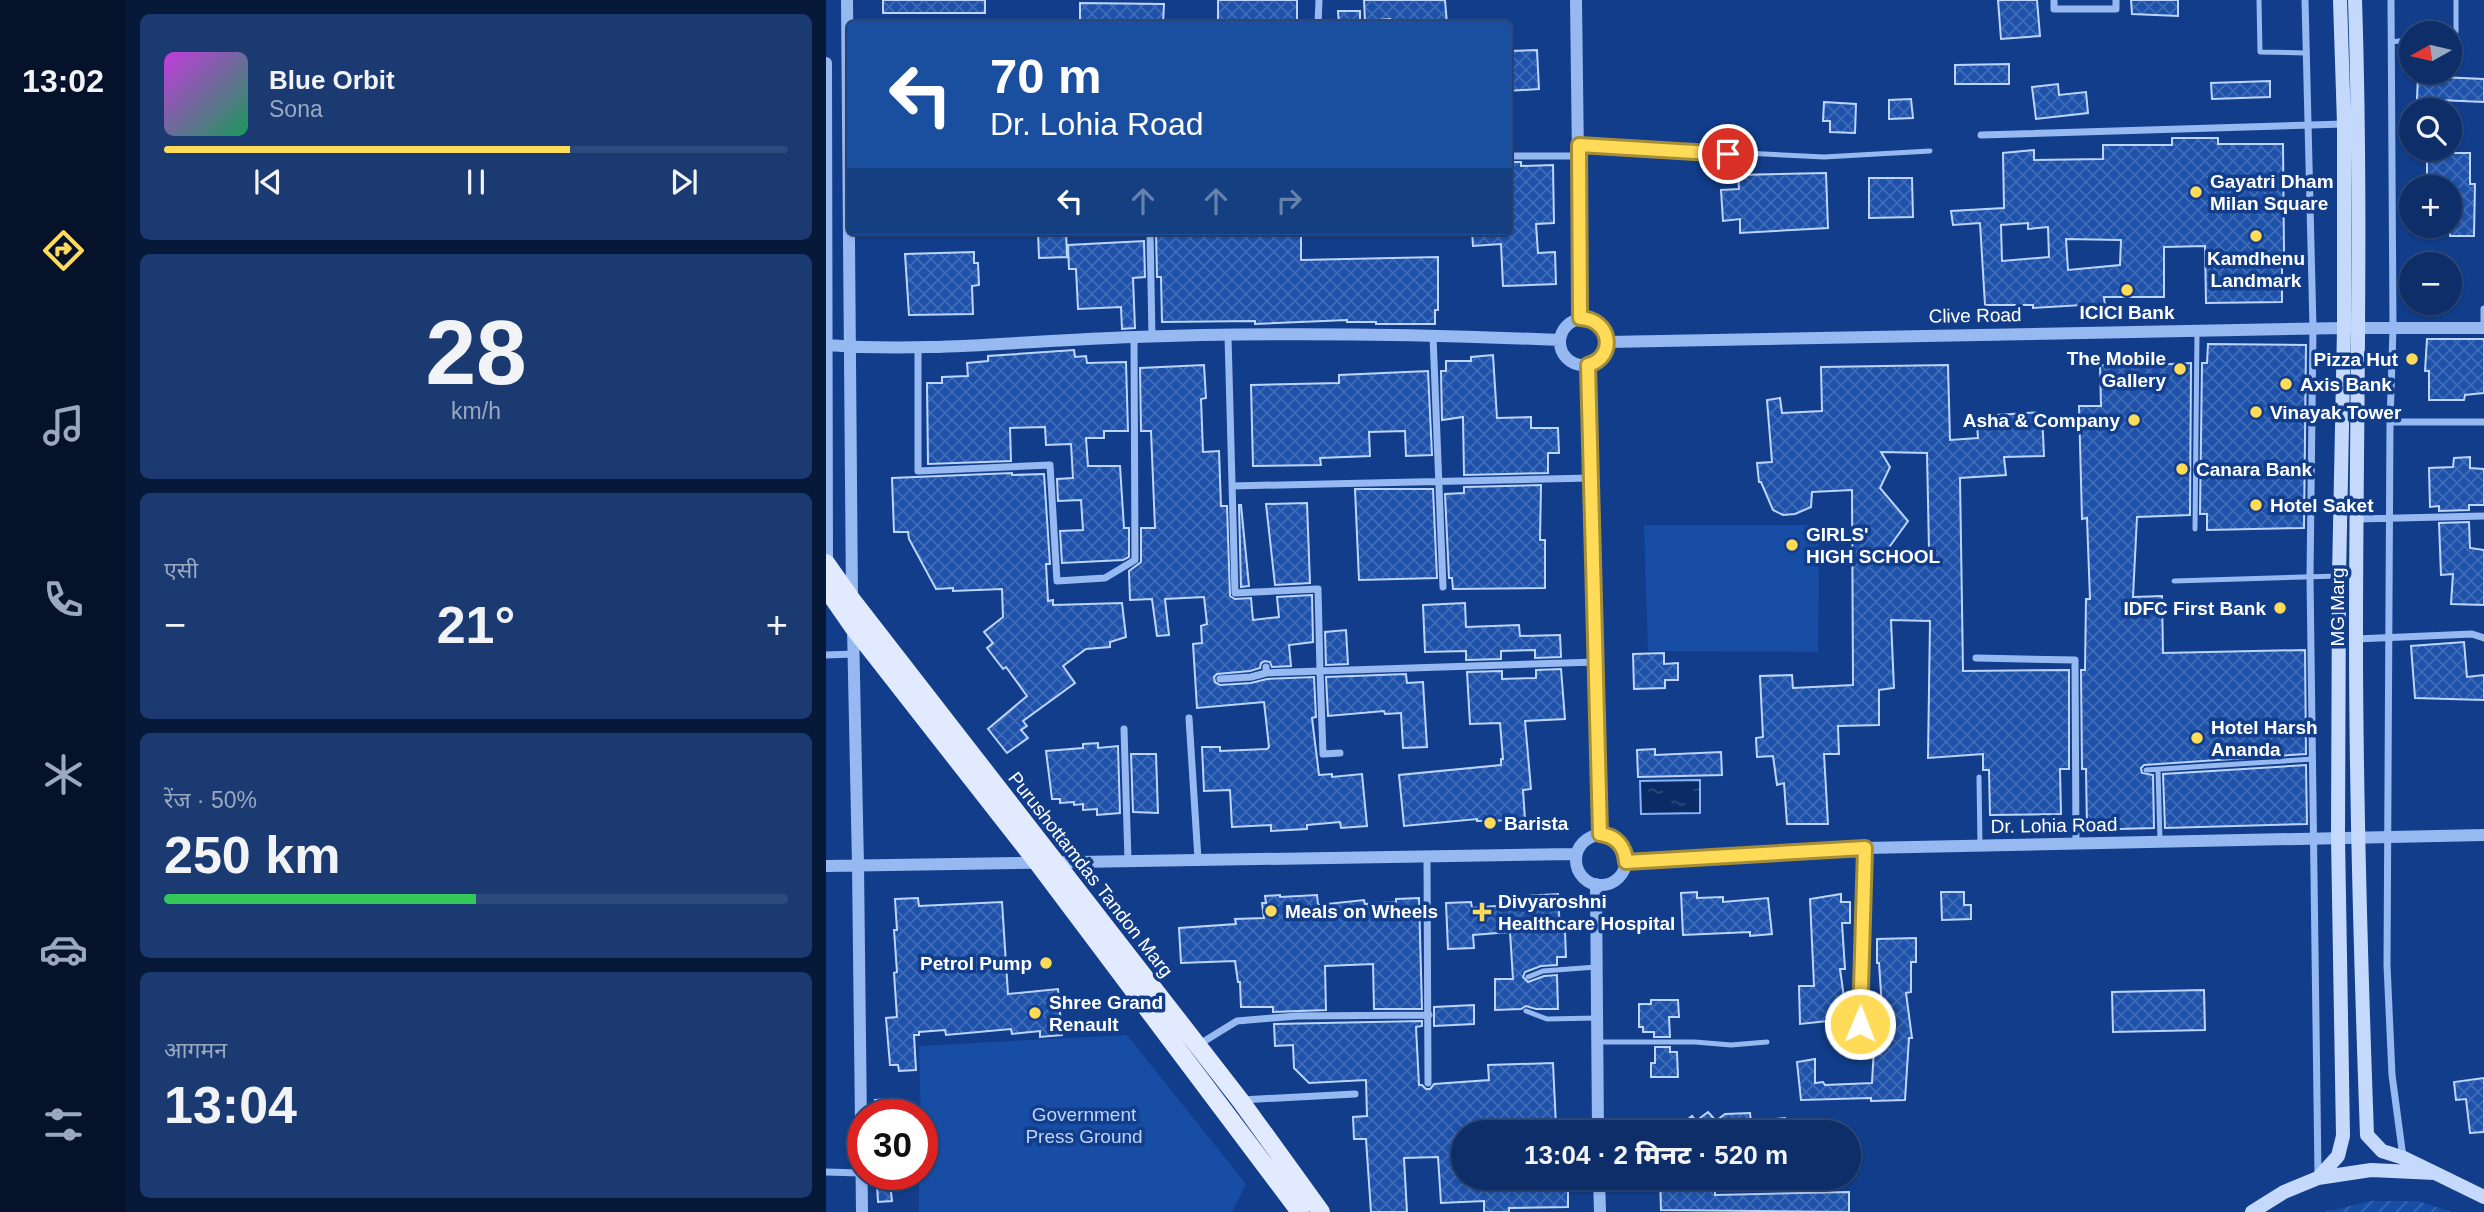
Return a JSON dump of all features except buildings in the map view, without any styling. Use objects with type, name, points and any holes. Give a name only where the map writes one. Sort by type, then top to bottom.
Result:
[{"type":"main road","name":"MG Marg","points":[[2318,1178],[2338,1156],[2343,1136],[2338,837],[2344,328],[2344,124],[2340,0]]},
{"type":"main road","name":"MG Marg","points":[[2355,0],[2359,328],[2356,519],[2357,836],[2367,1135],[2382,1151],[2404,1158],[2484,1197]]},
{"type":"main road","name":"Purushottamdas Tandon Marg","points":[[827,564],[1046,862],[1198,1045],[1321,1212]]},
{"type":"main road","points":[[826,588],[853,627],[1046,862],[1300,1212]]},
{"type":"main road","points":[[2252,1212],[2284,1192],[2318,1178],[2371,1170],[2435,1173]]},
{"type":"street","points":[[847,0],[847,21]]},
{"type":"street","points":[[1318,21],[1319,0]]},
{"type":"street","points":[[1576,0],[1580,318]]},
{"type":"street","points":[[2054,0],[2054,9],[2116,9],[2116,0]]},
{"type":"street","points":[[2305,0],[2313,328],[2310,577],[2318,1178]]},
{"type":"street","points":[[2391,0],[2393,328],[2390,422],[2389,1037],[2404,1158]]},
{"type":"street","points":[[826,63],[827,564]]},
{"type":"street","points":[[1981,135],[2344,124]]},
{"type":"street","points":[[1512,156],[1579,150]]},
{"type":"street","points":[[848,235],[852,600]]},
{"type":"street","points":[[1150,235],[1152,337]]},
{"type":"street","points":[[2359,328],[2484,328],[2484,309]]},
{"type":"street","points":[[1580,318],[1595,321],[1602,327],[1607,342],[1604,354],[1588,365],[1571,362],[1561,348],[1560,340],[1566,326],[1580,318]]},
{"type":"street","name":"Clive Road","points":[[1607,342],[2344,328]]},
{"type":"street","points":[[827,345],[918,348],[1134,337],[1228,336],[1433,335],[1560,340]]},
{"type":"street","points":[[1433,335],[1443,587]]},
{"type":"street","points":[[1228,336],[1235,593],[1318,589],[1323,754],[1340,753]]},
{"type":"street","points":[[918,348],[918,471],[1050,465],[1057,581],[1105,578],[1135,560],[1134,337]]},
{"type":"street","points":[[1588,365],[1600,834]]},
{"type":"street","points":[[2390,422],[2484,422]]},
{"type":"street","points":[[1232,486],[1591,478]]},
{"type":"street","points":[[2356,519],[2484,516]]},
{"type":"street","points":[[853,627],[860,1099]]},
{"type":"street","points":[[2356,639],[2472,634],[2484,638]]},
{"type":"street","points":[[826,655],[854,654]]},
{"type":"street","points":[[1976,658],[2075,660],[2076,844]]},
{"type":"street","points":[[1220,679],[1251,677],[1266,670],[1320,671],[1596,662]]},
{"type":"street","points":[[1189,718],[1198,859]]},
{"type":"street","points":[[1124,729],[1128,860]]},
{"type":"street","points":[[1600,834],[1616,839],[1625,853],[1626,862],[1619,877],[1604,885],[1596,884],[1588,882],[1578,870],[1576,855],[1584,841],[1600,834]]},
{"type":"street","name":"Dr. Lohia Road","points":[[1626,862],[1865,848],[2484,835]]},
{"type":"street","points":[[1860,1050],[1865,848]]},
{"type":"street","points":[[826,866],[1576,855]]},
{"type":"street","points":[[1427,857],[1428,1083]]},
{"type":"street","points":[[1596,884],[1598,1120]]},
{"type":"street","points":[[1198,1045],[1237,1021],[1297,1016],[1429,1015]]},
{"type":"street","points":[[1240,1100],[1355,1094]]},
{"type":"street","points":[[826,1172],[847,1173]]},
{"type":"street","points":[[861,1190],[862,1212]]},
{"type":"street","points":[[1599,1190],[1600,1212]]},
{"type":"lane","points":[[2259,0],[2260,52],[2306,53]]},
{"type":"lane","points":[[2455,0],[2456,21]]},
{"type":"lane","points":[[2392,42],[2399,41]]},
{"type":"lane","points":[[1579,150],[1824,158],[1930,151]]},
{"type":"lane","points":[[2195,529],[2197,329]]},
{"type":"lane","points":[[2174,581],[2339,576]]},
{"type":"lane","points":[[2146,770],[2313,759]]},
{"type":"lane","points":[[2158,769],[2160,842]]},
{"type":"lane","points":[[1979,777],[1980,846]]},
{"type":"lane","points":[[1528,977],[1543,971],[1597,967]]},
{"type":"lane","points":[[1526,1011],[1547,1019],[1597,1018]]},
{"type":"lane","points":[[1597,1042],[1695,1042],[1731,1045],[1767,1042]]},
{"type":"green space","points":[[1644,525],[1819,525],[1818,652],[1648,651]]},
{"type":"green space","name":"Government Press Ground","points":[[1127,1035],[1246,1184],[1232,1212],[919,1212],[919,1190],[938,1190],[938,1099],[920,1099],[919,1046]]},
{"type":"green space","points":[[2371,1201],[2418,1201],[2452,1212],[2324,1212]]},
{"type":"water","points":[[1700,780],[1700,813],[1641,814],[1640,781]]},
{"type":"place","name":"Gayatri Dham Milan Square","points":[[2196,192]]},
{"type":"place","name":"Kamdhenu Landmark","points":[[2256,236]]},
{"type":"place","name":"ICICI Bank","points":[[2127,290]]},
{"type":"place","name":"Pizza Hut","points":[[2412,359]]},
{"type":"place","name":"The Mobile Gallery","points":[[2180,369]]},
{"type":"place","name":"Axis Bank","points":[[2286,384]]},
{"type":"place","name":"Vinayak Tower","points":[[2256,412]]},
{"type":"place","name":"Asha & Company","points":[[2134,420]]},
{"type":"place","name":"Canara Bank","points":[[2182,469]]},
{"type":"place","name":"Hotel Saket","points":[[2256,505]]},
{"type":"place","name":"GIRLS' HIGH SCHOOL","points":[[1792,545]]},
{"type":"place","name":"IDFC First Bank","points":[[2280,608]]},
{"type":"place","name":"Hotel Harsh Ananda","points":[[2197,738]]},
{"type":"place","name":"Barista","points":[[1490,823]]},
{"type":"place","name":"Meals on Wheels","points":[[1271,911]]},
{"type":"place","name":"Divyaroshni Healthcare Hospital","points":[[1482,912]]},
{"type":"place","name":"Petrol Pump","points":[[1046,963]]},
{"type":"place","name":"Shree Grand Renault","points":[[1035,1013]]},
{"type":"route","points":[[1728,154],[1579,145],[1580,318],[1588,318],[1602,327],[1607,342],[1604,354],[1588,365],[1600,834],[1616,839],[1622,846],[1626,862],[1865,848],[1860,1024]]}]
